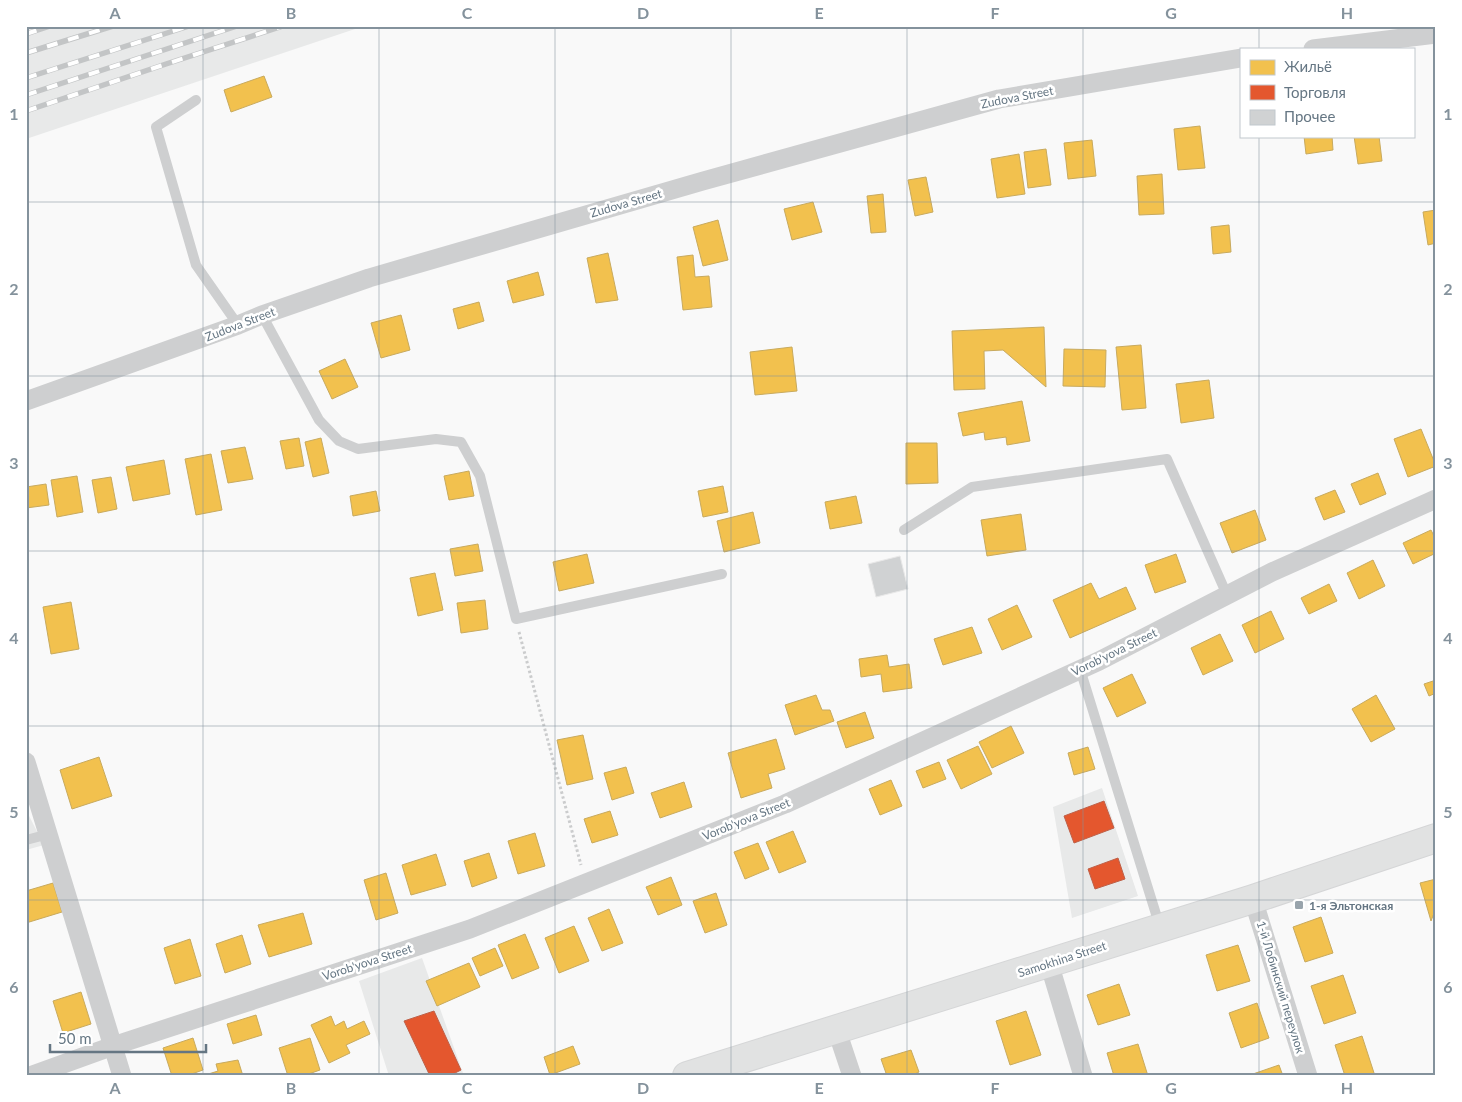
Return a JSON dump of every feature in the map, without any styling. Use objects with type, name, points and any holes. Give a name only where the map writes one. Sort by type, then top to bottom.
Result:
[{"type":"street","points":[[1321,48],[1436,34]]},
{"type":"street","name":"Zudova Street","points":[[26,401],[238,325],[262,314],[379,275],[704,181],[999,99],[1240,58]]},
{"type":"street","name":"Vorob'yova Street","points":[[30,1076],[113,1046],[470,929],[785,804],[1080,669],[1272,572],[1436,499]]},
{"type":"street","points":[[26,762],[122,1076]]},
{"type":"street","name":"Samokhina Street","points":[[687,1076],[1253,899],[1436,838]]},
{"type":"street","name":"1-й Лобинский переулок","points":[[1253,899],[1308,1076]]},
{"type":"street","points":[[1049,963],[1083,1076]]},
{"type":"street","points":[[836,1028],[852,1076]]},
{"type":"lane","points":[[196,100],[156,127],[196,265],[238,325]]},
{"type":"lane","points":[[262,314],[319,420],[339,441],[358,449],[436,440],[461,442],[480,476],[516,619],[722,574]]},
{"type":"lane","points":[[904,530],[972,487],[1167,459],[1226,595]]},
{"type":"lane","points":[[1080,669],[1160,928]]},
{"type":"lane","points":[[26,840],[48,834]]},
{"type":"path","points":[[516,619],[586,883]]},
{"type":"shaded area","points":[[26,26],[364,26],[26,139]]},
{"type":"shaded area","points":[[1102,788],[1138,896],[1072,918],[1053,807]]},
{"type":"shaded area","points":[[26,810],[44,845],[26,850]]},
{"type":"shaded area","points":[[422,958],[464,1076],[389,1076],[359,981]]},
{"type":"building: Жильё","points":[[264,76],[272,97],[231,112],[224,90]]},
{"type":"building: Жильё","points":[[1200,126],[1205,168],[1178,170],[1174,129]]},
{"type":"building: Жильё","points":[[1304,138],[1332,138],[1333,150],[1306,154]]},
{"type":"building: Жильё","points":[[1354,138],[1379,138],[1382,161],[1358,164]]},
{"type":"building: Жильё","points":[[1092,140],[1096,176],[1068,179],[1064,143]]},
{"type":"building: Жильё","points":[[1046,149],[1051,185],[1028,188],[1024,152]]},
{"type":"building: Жильё","points":[[1019,154],[1025,194],[997,198],[991,159]]},
{"type":"building: Жильё","points":[[1162,174],[1164,214],[1139,215],[1137,176]]},
{"type":"building: Жильё","points":[[926,177],[933,212],[915,216],[908,180]]},
{"type":"building: Жильё","points":[[883,194],[886,232],[871,233],[867,196]]},
{"type":"building: Жильё","points":[[813,202],[822,232],[792,240],[784,209]]},
{"type":"building: Жильё","points":[[1436,210],[1436,243],[1428,245],[1423,212]]},
{"type":"building: Жильё","points":[[718,220],[728,260],[703,266],[693,227]]},
{"type":"building: Жильё","points":[[1229,225],[1231,252],[1213,254],[1211,227]]},
{"type":"building: Жильё","points":[[608,253],[618,300],[596,303],[587,258]]},
{"type":"building: Жильё","points":[[693,255],[695,277],[709,276],[712,307],[683,310],[677,257]]},
{"type":"building: Жильё","points":[[538,272],[544,295],[513,303],[507,281]]},
{"type":"building: Жильё","points":[[479,302],[484,321],[458,329],[453,309]]},
{"type":"building: Жильё","points":[[401,315],[410,350],[381,358],[371,323]]},
{"type":"building: Жильё","points":[[1044,327],[1046,387],[1003,350],[984,351],[985,389],[954,390],[952,331]]},
{"type":"building: Жильё","points":[[1141,345],[1146,408],[1122,410],[1116,347]]},
{"type":"building: Жильё","points":[[792,347],[797,391],[755,395],[750,352]]},
{"type":"building: Жильё","points":[[1064,349],[1106,350],[1105,387],[1063,386]]},
{"type":"building: Жильё","points":[[345,359],[358,387],[332,399],[319,371]]},
{"type":"building: Жильё","points":[[1209,380],[1214,418],[1181,423],[1176,384]]},
{"type":"building: Жильё","points":[[1022,401],[1030,441],[1007,445],[1006,437],[985,440],[984,432],[963,436],[958,413]]},
{"type":"building: Жильё","points":[[1421,429],[1436,466],[1408,477],[1394,439]]},
{"type":"building: Жильё","points":[[299,438],[304,466],[286,469],[280,441]]},
{"type":"building: Жильё","points":[[321,438],[329,473],[313,477],[305,442]]},
{"type":"building: Жильё","points":[[906,443],[937,443],[938,483],[906,484]]},
{"type":"building: Жильё","points":[[245,447],[253,479],[228,483],[221,451]]},
{"type":"building: Жильё","points":[[211,454],[222,510],[196,515],[185,459]]},
{"type":"building: Жильё","points":[[164,460],[170,494],[133,501],[126,467]]},
{"type":"building: Жильё","points":[[469,471],[474,496],[449,500],[444,476]]},
{"type":"building: Жильё","points":[[1378,473],[1386,494],[1360,505],[1351,484]]},
{"type":"building: Жильё","points":[[77,476],[83,512],[57,517],[51,480]]},
{"type":"building: Жильё","points":[[111,477],[117,509],[98,513],[92,480]]},
{"type":"building: Жильё","points":[[46,484],[49,505],[26,508],[26,487]]},
{"type":"building: Жильё","points":[[723,486],[728,512],[703,517],[698,491]]},
{"type":"building: Жильё","points":[[1335,490],[1345,512],[1324,520],[1315,498]]},
{"type":"building: Жильё","points":[[376,491],[380,511],[353,516],[350,496]]},
{"type":"building: Жильё","points":[[856,496],[862,523],[830,529],[825,502]]},
{"type":"building: Жильё","points":[[1255,510],[1266,540],[1232,553],[1220,523]]},
{"type":"building: Жильё","points":[[753,512],[760,543],[724,552],[717,521]]},
{"type":"building: Жильё","points":[[1021,514],[1026,550],[987,556],[981,520]]},
{"type":"building: Жильё","points":[[1431,530],[1436,540],[1436,553],[1413,564],[1403,543]]},
{"type":"building: Жильё","points":[[478,544],[483,571],[455,576],[450,549]]},
{"type":"building: Жильё","points":[[587,554],[594,583],[559,591],[553,562]]},
{"type":"building: Жильё","points":[[1176,554],[1186,582],[1155,593],[1145,565]]},
{"type":"building: Жильё","points":[[1373,560],[1385,586],[1359,599],[1347,573]]},
{"type":"building: Жильё","points":[[435,573],[443,610],[418,616],[410,578]]},
{"type":"building: Жильё","points":[[1091,583],[1099,599],[1126,587],[1136,609],[1070,638],[1053,600]]},
{"type":"building: Жильё","points":[[1329,584],[1337,601],[1309,614],[1301,598]]},
{"type":"building: Жильё","points":[[485,600],[488,629],[461,633],[457,603]]},
{"type":"building: Жильё","points":[[71,602],[79,649],[51,654],[43,607]]},
{"type":"building: Жильё","points":[[1017,605],[1032,637],[1002,650],[988,619]]},
{"type":"building: Жильё","points":[[1271,611],[1284,639],[1255,653],[1242,625]]},
{"type":"building: Жильё","points":[[972,627],[982,653],[943,665],[934,639]]},
{"type":"building: Жильё","points":[[1220,634],[1233,661],[1203,675],[1191,648]]},
{"type":"building: Жильё","points":[[887,655],[889,667],[909,664],[912,688],[883,692],[881,674],[861,677],[859,659]]},
{"type":"building: Жильё","points":[[1132,674],[1146,703],[1117,717],[1103,688]]},
{"type":"building: Жильё","points":[[1436,680],[1436,693],[1429,696],[1424,684]]},
{"type":"building: Жильё","points":[[816,695],[822,710],[830,710],[834,721],[795,735],[785,705]]},
{"type":"building: Жильё","points":[[1376,695],[1395,729],[1371,742],[1352,709]]},
{"type":"building: Жильё","points":[[865,712],[874,738],[846,748],[837,722]]},
{"type":"building: Жильё","points":[[1011,726],[1024,753],[992,768],[979,742]]},
{"type":"building: Жильё","points":[[583,735],[593,779],[567,785],[557,740]]},
{"type":"building: Жильё","points":[[776,739],[785,769],[768,774],[772,788],[741,798],[728,753]]},
{"type":"building: Жильё","points":[[978,746],[992,774],[961,789],[947,760]]},
{"type":"building: Жильё","points":[[1088,747],[1095,769],[1074,775],[1068,753]]},
{"type":"building: Жильё","points":[[99,757],[112,796],[72,809],[60,770]]},
{"type":"building: Жильё","points":[[939,762],[946,779],[923,788],[916,771]]},
{"type":"building: Жильё","points":[[626,767],[634,793],[612,800],[604,773]]},
{"type":"building: Жильё","points":[[891,780],[902,806],[880,815],[869,789]]},
{"type":"building: Жильё","points":[[684,782],[692,807],[660,818],[651,793]]},
{"type":"building: Жильё","points":[[610,811],[618,835],[592,843],[584,819]]},
{"type":"building: Жильё","points":[[793,831],[806,862],[779,873],[766,842]]},
{"type":"building: Жильё","points":[[535,833],[545,866],[518,874],[508,841]]},
{"type":"building: Жильё","points":[[758,843],[769,869],[745,879],[734,852]]},
{"type":"building: Жильё","points":[[489,853],[497,878],[472,887],[464,861]]},
{"type":"building: Жильё","points":[[436,854],[446,885],[411,895],[402,865]]},
{"type":"building: Жильё","points":[[386,873],[398,913],[376,920],[364,880]]},
{"type":"building: Жильё","points":[[671,877],[682,905],[658,915],[646,887]]},
{"type":"building: Жильё","points":[[1436,879],[1436,908],[1431,921],[1420,883]]},
{"type":"building: Жильё","points":[[53,883],[62,912],[26,923],[26,891]]},
{"type":"building: Жильё","points":[[716,893],[727,925],[705,933],[693,901]]},
{"type":"building: Жильё","points":[[609,909],[623,943],[602,951],[588,918]]},
{"type":"building: Жильё","points":[[303,913],[312,944],[269,957],[258,925]]},
{"type":"building: Жильё","points":[[1321,917],[1333,953],[1305,962],[1293,927]]},
{"type":"building: Жильё","points":[[574,926],[589,961],[559,973],[545,938]]},
{"type":"building: Жильё","points":[[525,934],[539,968],[512,979],[498,945]]},
{"type":"building: Жильё","points":[[242,935],[251,964],[225,973],[216,944]]},
{"type":"building: Жильё","points":[[190,939],[201,976],[175,984],[164,948]]},
{"type":"building: Жильё","points":[[1238,945],[1250,981],[1217,991],[1206,955]]},
{"type":"building: Жильё","points":[[495,948],[503,966],[480,976],[472,958]]},
{"type":"building: Жильё","points":[[469,963],[480,987],[437,1006],[426,981]]},
{"type":"building: Жильё","points":[[1343,975],[1356,1013],[1324,1024],[1311,986]]},
{"type":"building: Жильё","points":[[1119,984],[1130,1015],[1098,1025],[1087,995]]},
{"type":"building: Жильё","points":[[81,992],[91,1024],[63,1033],[53,1001]]},
{"type":"building: Жильё","points":[[1257,1003],[1269,1038],[1241,1048],[1229,1013]]},
{"type":"building: Жильё","points":[[1026,1011],[1041,1055],[1010,1065],[996,1021]]},
{"type":"building: Жильё","points":[[256,1015],[262,1035],[233,1044],[227,1024]]},
{"type":"building: Жильё","points":[[331,1016],[335,1026],[344,1021],[347,1029],[364,1021],[370,1034],[346,1045],[350,1053],[329,1063],[311,1025]]},
{"type":"building: Жильё","points":[[1362,1036],[1375,1076],[1345,1076],[1335,1045]]},
{"type":"building: Жильё","points":[[193,1038],[203,1070],[186,1076],[172,1076],[163,1048]]},
{"type":"building: Жильё","points":[[310,1038],[320,1070],[303,1076],[288,1076],[279,1048]]},
{"type":"building: Жильё","points":[[1138,1044],[1148,1076],[1114,1076],[1107,1053]]},
{"type":"building: Жильё","points":[[573,1046],[580,1064],[550,1075],[544,1057]]},
{"type":"building: Жильё","points":[[911,1050],[919,1072],[910,1076],[887,1076],[881,1059]]},
{"type":"building: Жильё","points":[[238,1060],[243,1076],[202,1076],[218,1071],[216,1064]]},
{"type":"building: Жильё","points":[[1279,1065],[1283,1076],[1250,1075]]},
{"type":"building: Торговля","points":[[1104,801],[1114,828],[1074,843],[1064,816]]},
{"type":"building: Торговля","points":[[1118,858],[1125,879],[1095,889],[1088,869]]},
{"type":"building: Торговля","points":[[434,1011],[461,1070],[449,1076],[430,1076],[404,1021]]},
{"type":"building: Прочее","points":[[900,556],[908,589],[876,597],[868,564]]},
{"type":"railway","points":[[26,34],[50,26]]},
{"type":"railway","points":[[26,53],[113,26]]},
{"type":"railway","points":[[26,78],[189,26]]},
{"type":"railway","points":[[26,95],[237,26]]},
{"type":"railway","points":[[26,111],[283,26]]},
{"type":"place","name":"1-я Эльтонская","points":[[1299,905]]}]
